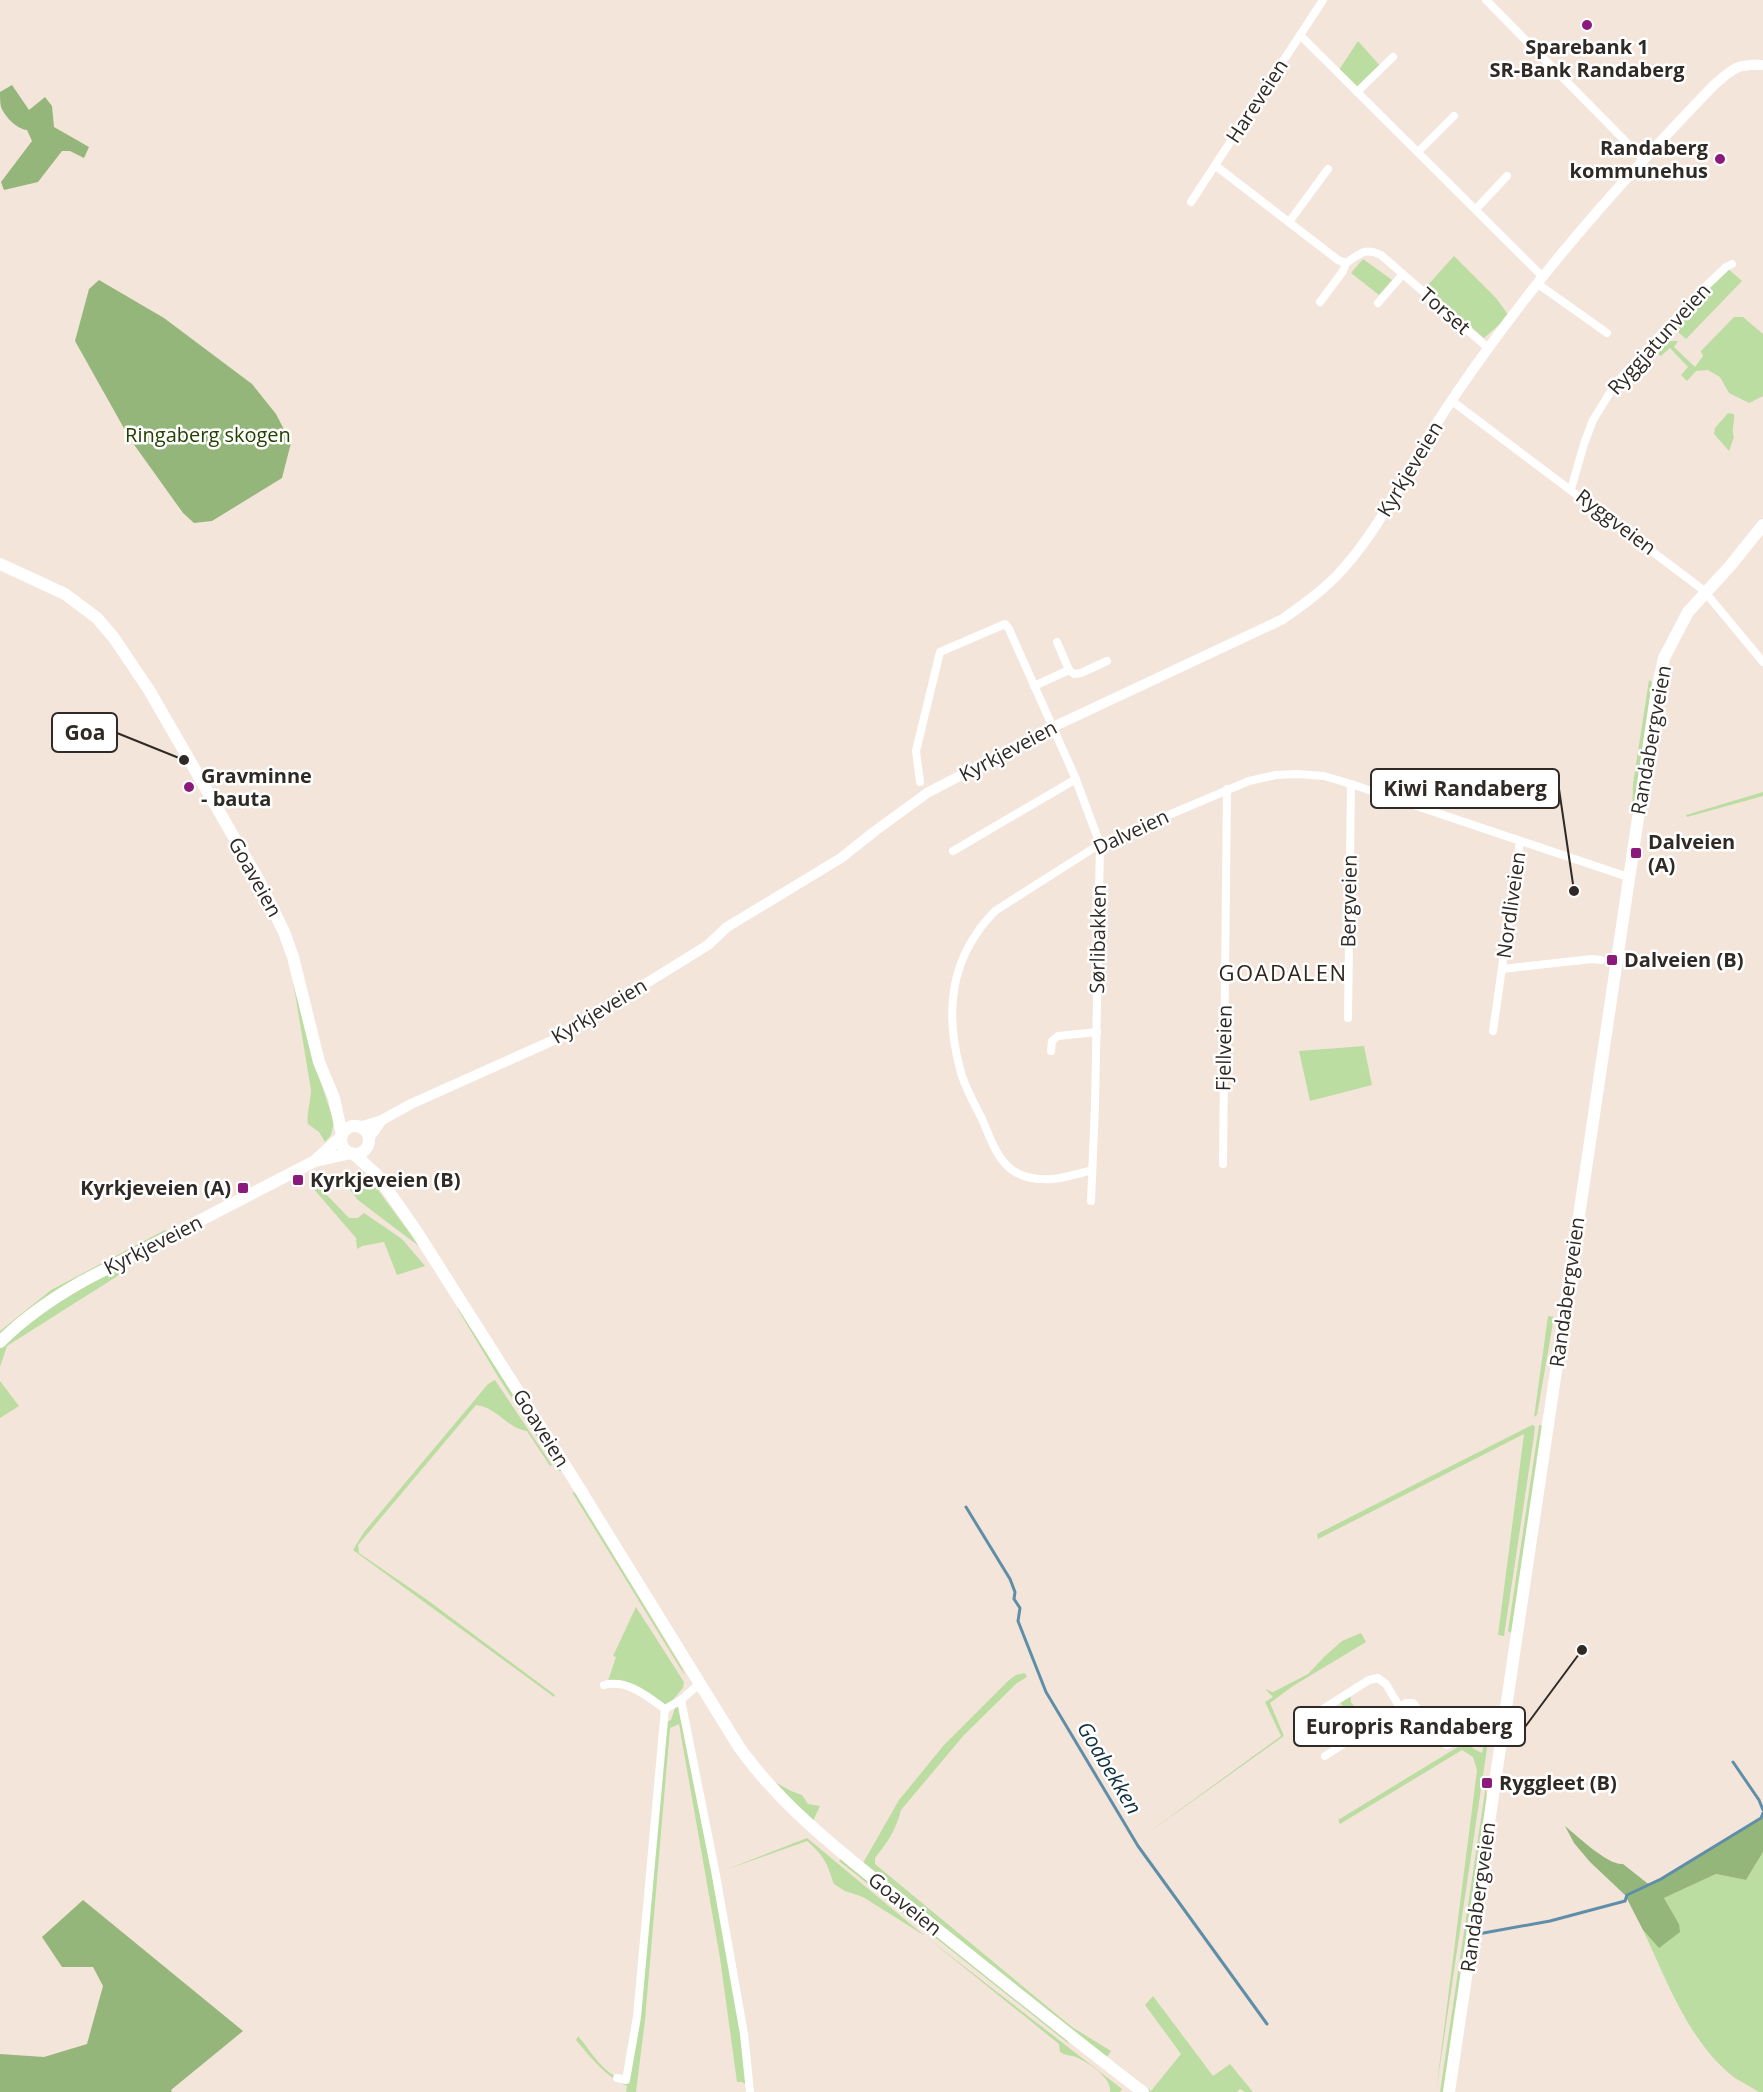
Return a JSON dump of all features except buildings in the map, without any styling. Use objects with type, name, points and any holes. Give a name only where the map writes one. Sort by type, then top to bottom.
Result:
[{"type":"main road","name":"Randabergveien","points":[[1449,2092],[1657,690],[1664,658],[1688,612],[1763,525]]},
{"type":"main road","name":"Goaveien","points":[[0,564],[54,588],[81,605],[97,618],[137,670],[276,913],[293,957],[315,1046],[334,1098],[343,1147],[376,1175],[415,1229],[749,1761],[772,1789],[843,1854],[1143,2092]]},
{"type":"main road","name":"Goaveien","points":[[334,1098],[358,1127],[366,1132],[376,1175]]},
{"type":"main road","points":[[341,1136],[348,1128],[358,1127]]},
{"type":"main road","name":"Kyrkjeveien","points":[[0,1342],[26,1318],[83,1281],[315,1161],[341,1136]]},
{"type":"main road","points":[[352,1154],[362,1152],[368,1142]]},
{"type":"main road","name":"Kyrkjeveien","points":[[315,1161],[352,1154]]},
{"type":"street","name":"Hareveien","points":[[1191,202],[1323,0]]},
{"type":"street","points":[[1486,0],[1643,159]]},
{"type":"street","points":[[1300,35],[1476,208],[1540,280],[1607,333]]},
{"type":"street","points":[[1357,92],[1393,57]]},
{"type":"street","name":"Kyrkjeveien","points":[[358,1127],[382,1120],[411,1104],[576,1028],[708,945],[736,921],[780,897],[841,858],[927,793],[1053,727],[1238,642],[1283,619],[1303,605],[1341,571],[1358,551],[1382,517],[1433,429],[1488,348],[1540,280],[1643,159],[1714,85],[1732,70],[1747,64],[1763,65]]},
{"type":"street","points":[[1418,152],[1454,116]]},
{"type":"street","points":[[1216,166],[1338,260],[1346,263],[1343,271],[1320,302]]},
{"type":"street","points":[[1289,222],[1328,170]]},
{"type":"street","points":[[1476,208],[1507,176]]},
{"type":"street","name":"Torset","points":[[1346,263],[1365,251],[1371,250],[1381,255],[1488,348]]},
{"type":"street","name":"Ryggjatunveien","points":[[1571,489],[1593,420],[1616,383],[1704,288],[1725,267],[1732,264]]},
{"type":"street","name":"Torset","points":[[1378,303],[1403,274]]},
{"type":"street","name":"Ryggveien","points":[[1452,400],[1706,592],[1763,662]]},
{"type":"street","name":"Sørlibakken","points":[[920,782],[916,751],[940,652],[1005,624],[1076,779],[1100,844],[1097,1032],[1090,1201]]},
{"type":"street","points":[[1057,642],[1069,670],[1074,675],[1081,674],[1107,661]]},
{"type":"street","points":[[1034,686],[1069,670]]},
{"type":"street","name":"Dalveien","points":[[1092,1170],[1051,1179],[1031,1178],[1013,1171],[999,1158],[960,1070],[952,1015],[954,989],[960,965],[969,942],[980,926],[995,911],[1100,844],[1249,781],[1276,775],[1297,774],[1324,776],[1351,784],[1628,877]]},
{"type":"street","points":[[953,850],[1076,779]]},
{"type":"street","name":"Bergveien","points":[[1348,1018],[1351,784]]},
{"type":"street","name":"Fjellveien","points":[[1223,1164],[1227,789]]},
{"type":"street","name":"Nordliveien","points":[[1493,1031],[1520,841]]},
{"type":"street","name":"Nordliveien","points":[[1502,969],[1601,960]]},
{"type":"street","points":[[1051,1051],[1052,1041],[1058,1036],[1097,1032]]},
{"type":"street","name":"Kyrkjeveien","points":[[368,1142],[382,1120]]},
{"type":"street","points":[[1312,1716],[1369,1680],[1378,1678],[1386,1684],[1400,1706]]},
{"type":"street","points":[[604,1685],[615,1682],[625,1684],[665,1709]]},
{"type":"street","points":[[665,1709],[681,1700],[699,1684]]},
{"type":"street","points":[[681,1700],[715,1869],[744,2034],[750,2092]]},
{"type":"street","points":[[1325,1756],[1406,1703],[1413,1703],[1442,1742],[1448,1745],[1492,1727],[1503,1729]]},
{"type":"street","points":[[617,2078],[626,2080],[637,2017],[665,1709]]},
{"type":"green space","points":[[1358,41],[1382,68],[1359,88],[1339,70]]},
{"type":"green space","points":[[12,85],[29,110],[45,97],[52,106],[54,127],[89,147],[84,158],[70,151],[62,151],[38,182],[4,190],[1,182],[32,141],[27,130],[12,122],[1,107],[0,92]]},
{"type":"green space","points":[[1454,256],[1496,298],[1509,316],[1484,338],[1426,287]]},
{"type":"green space","points":[[1363,259],[1392,280],[1379,295],[1351,273]]},
{"type":"green space","points":[[1726,267],[1742,281],[1686,339],[1670,325]]},
{"type":"green space","name":"Ringaberg skogen","points":[[99,280],[164,318],[252,384],[276,414],[291,443],[282,478],[212,521],[194,523],[183,513],[130,439],[75,341],[89,289]]},
{"type":"green space","points":[[1734,317],[1743,317],[1763,334],[1763,396],[1749,403],[1729,393],[1720,377],[1708,370],[1696,371],[1687,381],[1681,375],[1688,367],[1670,348],[1661,356],[1658,354],[1660,348],[1668,341],[1678,341],[1674,347],[1695,367],[1703,356],[1701,351]]},
{"type":"green space","points":[[1728,413],[1734,414],[1734,437],[1729,451],[1714,434],[1715,428]]},
{"type":"green space","points":[[1649,680],[1652,682],[1632,820],[1633,784]]},
{"type":"green space","points":[[1763,792],[1763,796],[1687,817],[1686,815]]},
{"type":"green space","points":[[292,975],[318,1074],[334,1122],[331,1135],[325,1142],[319,1132],[308,1124],[311,1090]]},
{"type":"green space","points":[[1364,1046],[1372,1085],[1310,1101],[1299,1051]]},
{"type":"green space","points":[[361,1176],[375,1186],[420,1247],[358,1200],[346,1185],[347,1181]]},
{"type":"green space","points":[[312,1187],[322,1190],[349,1218],[358,1218],[364,1213],[402,1239],[425,1266],[397,1275],[384,1242],[357,1249],[356,1238]]},
{"type":"green space","points":[[165,1230],[168,1231],[36,1304],[0,1335],[0,1331],[51,1290]]},
{"type":"green space","points":[[115,1269],[120,1274],[116,1277],[7,1346],[0,1367],[0,1348],[40,1313]]},
{"type":"green space","points":[[457,1308],[459,1309],[563,1471],[559,1471]]},
{"type":"green space","points":[[1548,1316],[1554,1317],[1537,1415],[1534,1417]]},
{"type":"green space","points":[[495,1380],[552,1465],[550,1466],[527,1431],[513,1426],[490,1409],[476,1405],[358,1545],[359,1553],[426,1599],[555,1695],[554,1697],[353,1550],[364,1532],[488,1384]]},
{"type":"green space","points":[[0,1381],[19,1406],[0,1418]]},
{"type":"green space","points":[[1532,1425],[1535,1426],[1534,1436],[1504,1636],[1498,1635],[1524,1434],[1318,1539],[1317,1534]]},
{"type":"green space","points":[[1539,1425],[1543,1426],[1511,1633],[1508,1631]]},
{"type":"green space","points":[[572,1492],[576,1493],[685,1676]]},
{"type":"green space","points":[[636,1607],[684,1682],[683,1688],[665,1709],[646,1695],[607,1684],[616,1657],[613,1656]]},
{"type":"green space","points":[[1361,1633],[1366,1642],[1293,1686],[1270,1703],[1284,1736],[1141,1838],[1281,1736],[1265,1702],[1273,1697],[1265,1689],[1273,1692],[1308,1674],[1342,1641]]},
{"type":"green space","points":[[1025,1673],[1027,1677],[1017,1683],[964,1735],[901,1810],[891,1836],[875,1858],[875,1864],[1072,2027],[1111,2051],[1107,2057],[863,1863],[899,1800],[944,1745],[1009,1680]]},
{"type":"green space","points":[[1350,1696],[1351,1702],[1367,1725],[1359,1730],[1340,1702]]},
{"type":"green space","points":[[678,1707],[744,2034],[746,2085],[737,2082],[720,1958],[679,1724],[670,1728],[645,2020],[636,2092],[626,2092],[627,2086],[605,2072],[576,2040],[578,2036],[611,2074],[626,2080],[632,2047],[664,1723],[671,1720],[675,1708]]},
{"type":"green space","points":[[1489,1735],[1436,2092],[1477,1770],[1473,1757],[1462,1750],[1340,1824],[1338,1820],[1466,1742],[1482,1753],[1485,1739]]},
{"type":"green space","points":[[768,1778],[802,1795],[808,1804],[820,1806],[813,1821]]},
{"type":"green space","points":[[1486,1785],[1487,1803],[1444,2092],[1440,2092]]},
{"type":"green space","points":[[1763,1813],[1763,1852],[1746,1880],[1716,1874],[1664,1898],[1679,1924],[1680,1932],[1659,1948],[1643,1930],[1625,1895],[1590,1862],[1574,1843],[1565,1826],[1602,1855],[1623,1864],[1647,1883],[1652,1884],[1761,1818]]},
{"type":"green space","points":[[807,1838],[925,1936],[863,1897],[845,1891],[834,1884],[824,1860],[807,1841],[725,1870]]},
{"type":"green space","points":[[1763,1852],[1763,2092],[1759,2092],[1735,2078],[1719,2064],[1692,2029],[1643,1930],[1659,1947],[1679,1924],[1664,1898],[1716,1874],[1746,1880]]},
{"type":"green space","points":[[842,1858],[1067,2040],[1069,2044],[839,1861]]},
{"type":"green space","points":[[83,1900],[243,2031],[171,2090],[172,2092],[0,2092],[0,2054],[44,2057],[87,2044],[103,1986],[93,1967],[62,1967],[42,1937]]},
{"type":"green space","points":[[925,1936],[1122,2089],[1120,2092],[1110,2092],[1108,2082],[1088,2064],[1060,2052],[1059,2044]]},
{"type":"green space","points":[[1153,1996],[1213,2076],[1230,2064],[1253,2092],[1240,2089],[1237,2092],[1150,2092],[1114,2064],[1114,2062],[1151,2091],[1181,2054],[1145,2005]]},
{"type":"waterway","name":"Goabekken","points":[[966,1507],[1010,1579],[1015,1592],[1014,1599],[1020,1608],[1018,1621],[1046,1692],[1138,1846],[1267,2024]]},
{"type":"waterway","points":[[1733,1762],[1759,1800],[1763,1810]]},
{"type":"waterway","points":[[1478,1934],[1550,1921],[1625,1901],[1627,1895],[1661,1879],[1761,1818],[1763,1813]]},
{"type":"place","name":"Sparebank 1 SR-Bank Randaberg","points":[[1587,25]]},
{"type":"place","name":"Randaberg kommunehus","points":[[1720,159]]},
{"type":"place","name":"Goa","points":[[184,760]]},
{"type":"place","name":"Gravminne - bauta","points":[[189,787]]},
{"type":"place","name":"Dalveien (A)","points":[[1636,853]]},
{"type":"place","name":"Kiwi Randaberg","points":[[1574,891]]},
{"type":"place","name":"Dalveien (B)","points":[[1612,960]]},
{"type":"place","name":"Kyrkjeveien (B)","points":[[298,1180]]},
{"type":"place","name":"Kyrkjeveien (A)","points":[[243,1188]]},
{"type":"place","name":"Europris Randaberg","points":[[1582,1650]]},
{"type":"place","name":"Ryggleet (B)","points":[[1487,1783]]},
{"type":"district","name":"GOADALEN","points":[[1283,973]]}]
